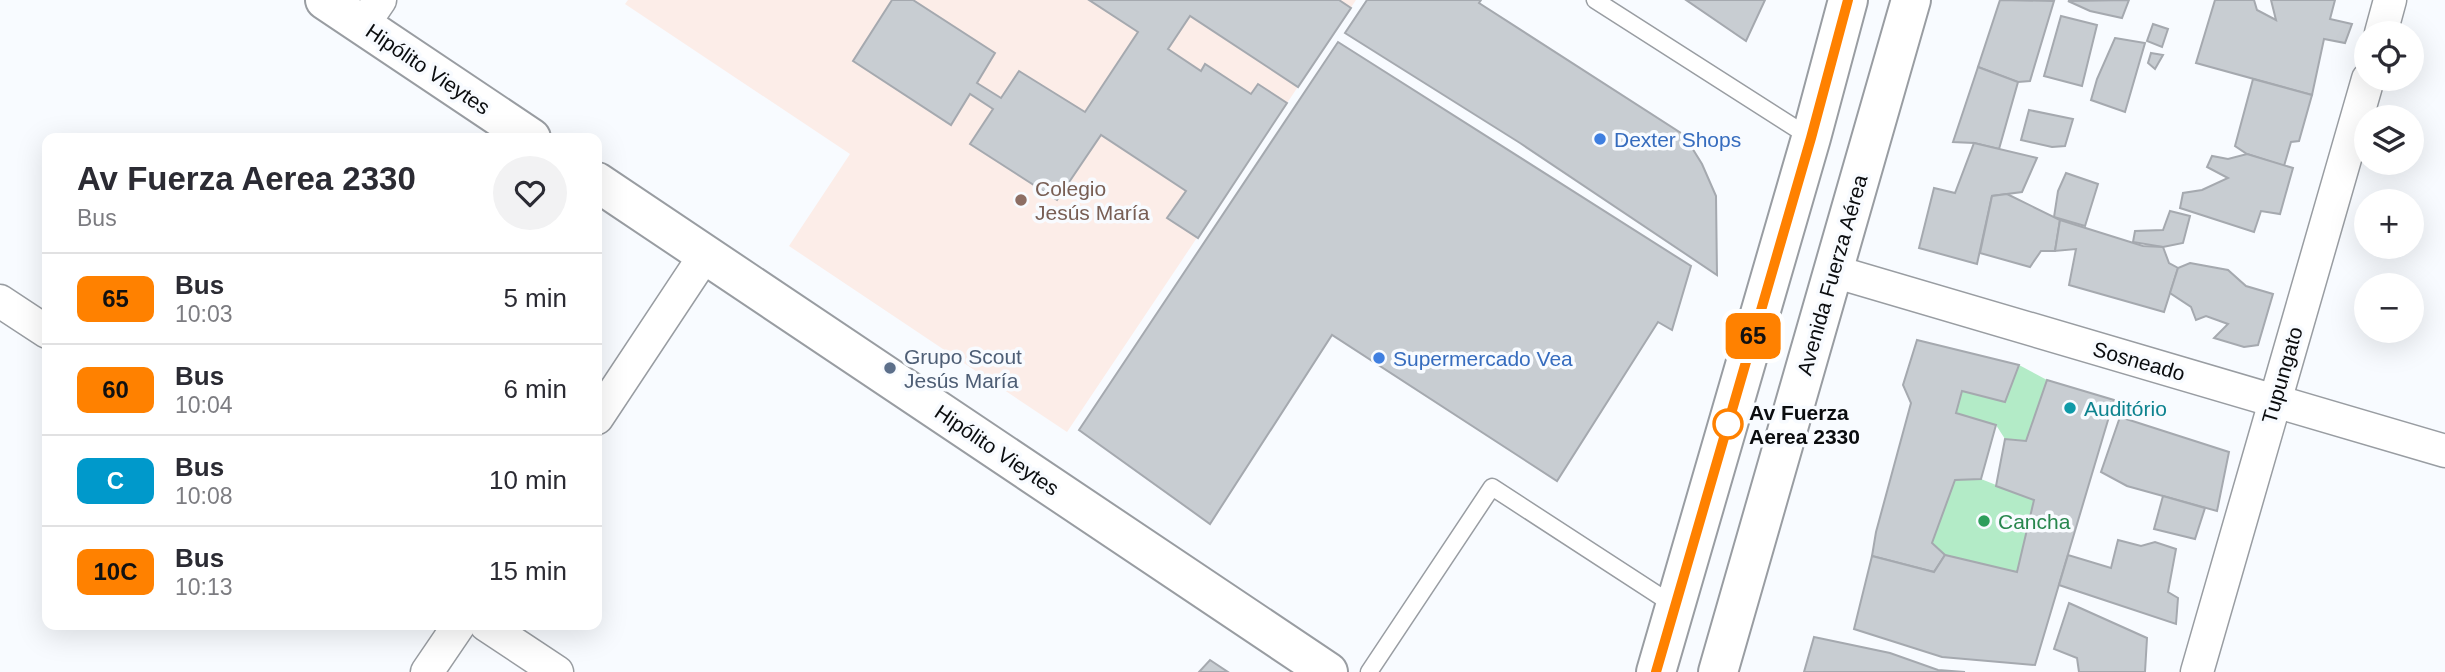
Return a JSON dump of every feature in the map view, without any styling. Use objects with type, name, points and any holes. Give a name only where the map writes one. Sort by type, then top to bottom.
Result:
[{"type":"main road","name":"Hipólito Vieytes","points":[[325,0],[371,13],[525,133]]},
{"type":"main road","points":[[1656,672],[1849,0]]},
{"type":"main road","name":"Avenida Fuerza Aérea","points":[[1718,672],[1911,0]]},
{"type":"main road","name":"Hipólito Vieytes","points":[[602,185],[1328,672]]},
{"type":"street","points":[[2384,21],[2390,0]]},
{"type":"street","name":"Tupungato","points":[[2197,672],[2365,91]]},
{"type":"street","points":[[602,410],[705,255]]},
{"type":"street","name":"Sosneado","points":[[1833,271],[2445,451]]},
{"type":"street","points":[[0,301],[42,329]]},
{"type":"street","points":[[427,672],[456,630]]},
{"type":"street","points":[[494,630],[557,672]]},
{"type":"lane","points":[[1595,0],[1811,138]]},
{"type":"lane","points":[[1368,672],[1492,487],[1675,606]]},
{"type":"shaded area","name":"Colegio Jesús María","points":[[628,0],[1356,0],[1067,432],[789,246],[850,154],[625,4]]},
{"type":"green space","points":[[2019,365],[2047,380],[2026,441],[2005,439],[1996,425],[1956,413],[1962,391],[2005,402]]},
{"type":"green space","name":"Cancha","points":[[1981,479],[2034,500],[2017,572],[1945,555],[1932,543],[1955,480]]},
{"type":"building","points":[[892,0],[913,0],[995,53],[977,83],[1001,98],[1019,71],[1085,112],[1138,32],[1089,0],[1339,0],[1351,8],[1298,87],[1190,16],[1168,49],[1201,71],[1205,64],[1251,94],[1258,84],[1287,103],[1198,238],[1167,218],[1186,191],[1101,135],[1057,200],[970,144],[993,109],[970,94],[951,125],[853,61]]},
{"type":"building","name":"Dexter Shops","points":[[1367,0],[1481,0],[1479,3],[1684,135],[1702,164],[1716,196],[1717,275],[1520,143],[1345,33]]},
{"type":"building","points":[[1686,0],[1765,0],[1746,41]]},
{"type":"building","points":[[2000,0],[2054,1],[2030,81],[2018,82],[1978,67]]},
{"type":"building","points":[[2129,0],[2122,18],[2090,11],[2068,1]]},
{"type":"building","points":[[2215,0],[2254,0],[2257,10],[2276,20],[2271,0],[2335,0],[2330,19],[2352,24],[2345,43],[2324,39],[2312,95],[2196,63]]},
{"type":"building","points":[[2061,16],[2097,25],[2082,86],[2044,76]]},
{"type":"building","points":[[2153,24],[2168,29],[2162,47],[2147,41]]},
{"type":"building","points":[[2115,38],[2145,43],[2125,112],[2091,100]]},
{"type":"building","points":[[1338,42],[1691,266],[1672,330],[1658,322],[1557,481],[1332,335],[1210,524],[1079,430]]},
{"type":"building","points":[[2151,53],[2163,55],[2155,69],[2148,63]]},
{"type":"building","points":[[1978,67],[2018,82],[1999,149],[1974,143],[1953,142]]},
{"type":"building","points":[[2253,79],[2312,95],[2299,141],[2291,142],[2284,166],[2247,154],[2235,146]]},
{"type":"building","points":[[2029,110],[2073,119],[2065,146],[2052,147],[2021,140]]},
{"type":"building","points":[[1974,143],[2037,158],[2022,192],[1992,196],[1977,264],[1919,248],[1934,188],[1955,193]]},
{"type":"building","points":[[2247,154],[2293,168],[2280,214],[2261,211],[2254,232],[2180,208],[2183,193],[2202,190],[2228,178],[2207,167],[2212,156],[2228,159]]},
{"type":"building","points":[[2066,173],[2098,184],[2085,226],[2054,217],[2058,191]]},
{"type":"building","points":[[2007,194],[2060,220],[2055,251],[2041,251],[2030,267],[1980,253],[1992,196]]},
{"type":"building","points":[[2170,211],[2190,216],[2183,243],[2163,247],[2133,242],[2135,231],[2163,230]]},
{"type":"building","points":[[2060,220],[2143,246],[2163,247],[2169,263],[2178,268],[2164,312],[2069,285],[2076,249],[2055,251]]},
{"type":"building","points":[[2190,263],[2228,270],[2246,286],[2273,294],[2258,345],[2244,347],[2214,338],[2228,324],[2206,316],[2196,320],[2191,307],[2170,293],[2178,268]]},
{"type":"building","points":[[1917,340],[2019,365],[2005,402],[1962,391],[1956,413],[1996,425],[1981,479],[1955,480],[1932,543],[1945,555],[1934,572],[1872,556],[1911,403],[1903,385]]},
{"type":"building","points":[[2047,380],[2114,400],[2035,665],[1942,657],[1854,629],[1872,556],[1934,572],[1945,555],[2017,572],[2034,500],[1996,486],[2005,439],[2026,441]]},
{"type":"building","points":[[2120,417],[2229,452],[2217,511],[2127,486],[2101,472]]},
{"type":"building","points":[[2163,496],[2205,508],[2195,539],[2154,529]]},
{"type":"building","points":[[2118,540],[2141,546],[2155,542],[2176,549],[2168,592],[2178,598],[2176,624],[2059,585],[2068,555],[2111,568]]},
{"type":"building","points":[[2069,603],[2147,638],[2145,672],[2079,672],[2077,658],[2054,649]]},
{"type":"building","points":[[1814,637],[1890,653],[1938,670],[1965,672],[1804,672]]},
{"type":"building","points":[[1210,660],[1228,672],[1199,672]]},
{"type":"bus line","name":"65","points":[[1656,672],[1811,138],[1848,0]]},
{"type":"place","name":"Dexter Shops","points":[[1600,139]]},
{"type":"place","name":"Colegio Jesús María","points":[[1021,200]]},
{"type":"place","name":"Supermercado Vea","points":[[1379,358]]},
{"type":"place","name":"Grupo Scout Jesús María","points":[[890,368]]},
{"type":"place","name":"Auditório","points":[[2070,408]]},
{"type":"place","name":"Av Fuerza Aerea 2330","points":[[1728,424]]},
{"type":"place","name":"Cancha","points":[[1984,521]]}]
